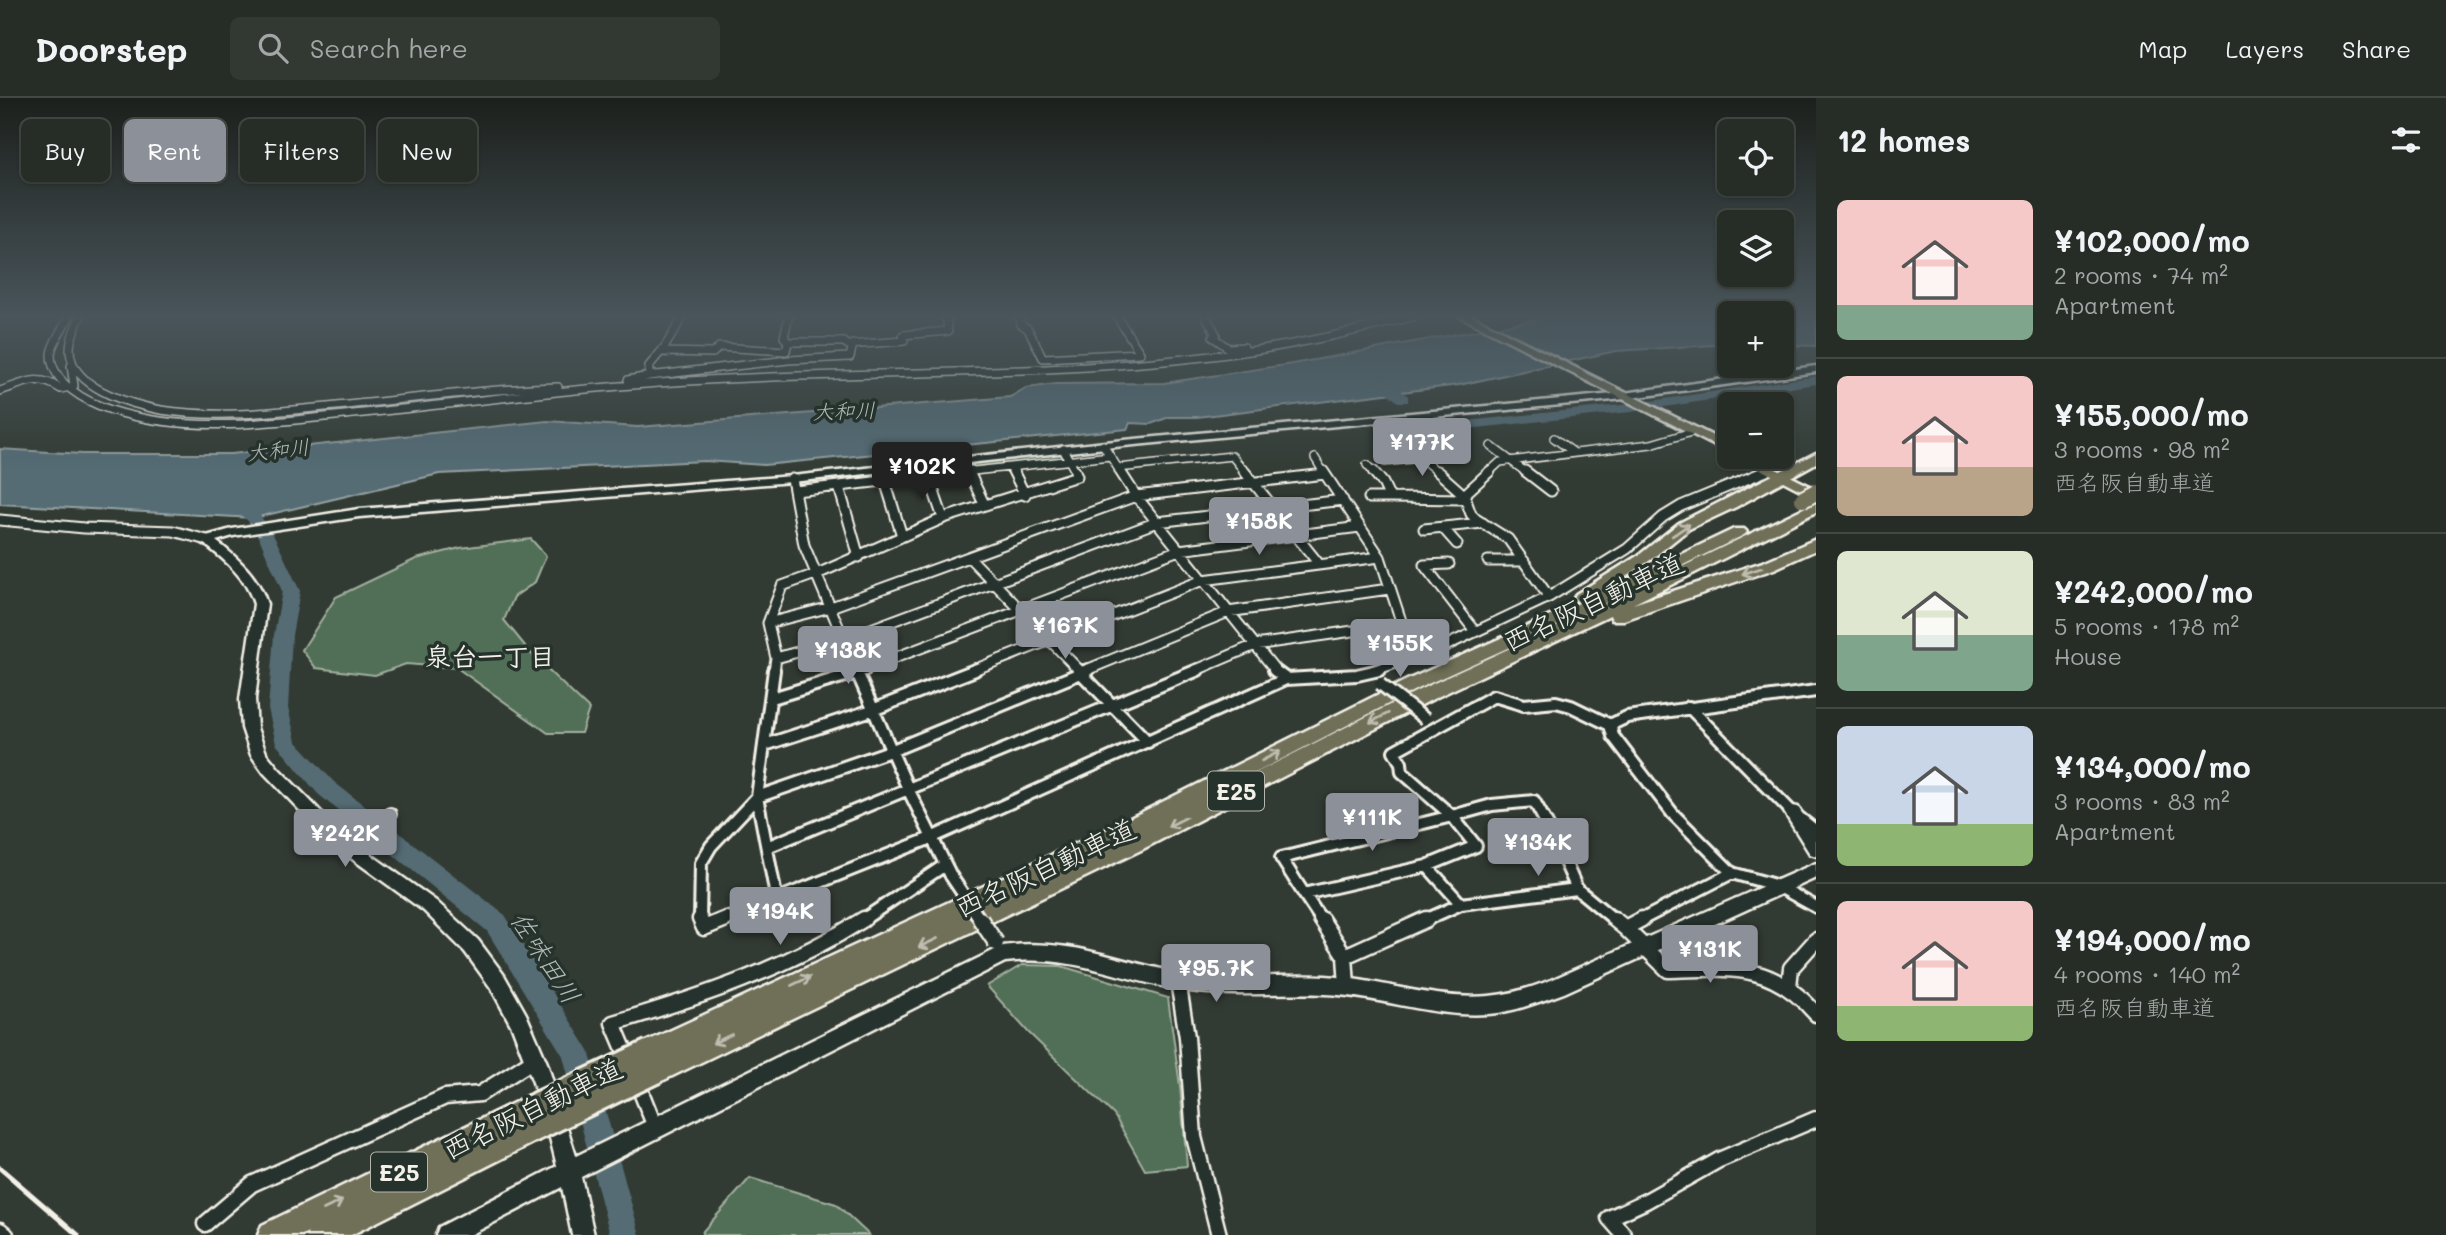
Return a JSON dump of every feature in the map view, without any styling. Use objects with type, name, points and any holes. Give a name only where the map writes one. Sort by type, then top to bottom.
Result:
[{"type":"highway","points":[[1507,649],[1644,558],[1684,526],[1775,473],[1816,457]]},
{"type":"highway","name":"西名阪自動車道","points":[[272,1235],[529,1120],[652,1061],[1073,874],[1427,694],[1507,649],[1664,583],[1813,500]]},
{"type":"highway","points":[[1507,649],[1551,647],[1629,612],[1787,559],[1816,544]]},
{"type":"highway","name":"西名阪自動車道","points":[[321,1235],[529,1120]]},
{"type":"main road","points":[[1569,368],[1717,443]]},
{"type":"main road","points":[[1767,469],[1813,500]]},
{"type":"street","points":[[55,368],[69,387],[84,398],[121,413],[159,420],[210,423],[313,418],[590,388],[734,377],[971,368]]},
{"type":"street","points":[[0,391],[37,379],[47,380],[61,389],[74,386],[71,368]]},
{"type":"street","points":[[76,368],[93,385],[116,398],[156,409],[185,413],[235,414],[524,388],[590,388],[649,376],[718,368]]},
{"type":"street","points":[[649,368],[649,376]]},
{"type":"street","points":[[794,485],[839,487],[929,477],[1011,467],[1103,445],[1625,396],[1816,369]]},
{"type":"street","points":[[1369,498],[1464,497],[1500,462],[1651,444],[1695,431]]},
{"type":"street","points":[[1554,438],[1573,452]]},
{"type":"street","points":[[1103,445],[1136,496],[1272,668],[1286,679]]},
{"type":"street","points":[[1491,446],[1551,491]]},
{"type":"street","points":[[776,901],[757,797],[776,658],[768,623],[782,586],[816,576],[943,518],[984,504],[1025,495],[1077,476],[1066,454]]},
{"type":"street","points":[[207,540],[295,522],[368,512],[794,485],[1066,454],[1110,456]]},
{"type":"street","points":[[1118,468],[1233,456],[1320,564]]},
{"type":"street","points":[[1315,458],[1380,557],[1402,624],[1421,653]]},
{"type":"street","points":[[1385,462],[1421,458],[1464,497],[1471,514],[1508,539],[1549,597]]},
{"type":"street","points":[[1367,465],[1383,483],[1390,498]]},
{"type":"street","points":[[1011,467],[1025,495]]},
{"type":"street","points":[[969,472],[984,504]]},
{"type":"street","points":[[1390,589],[1228,612],[893,750],[757,797],[711,846],[701,863],[700,922],[704,928],[931,838],[1286,679],[1338,677],[1368,672],[1443,647],[1549,597],[1627,549],[1663,517],[1681,506],[1775,473]]},
{"type":"street","points":[[768,623],[831,607],[1136,496],[1325,474]]},
{"type":"street","points":[[929,477],[943,518]]},
{"type":"street","points":[[885,481],[902,536]]},
{"type":"street","points":[[794,485],[804,545],[909,791],[948,871],[1000,949]]},
{"type":"street","points":[[839,487],[859,557]]},
{"type":"street","points":[[776,658],[844,639],[1157,522],[1343,500]]},
{"type":"street","points":[[0,520],[84,528],[173,531],[207,540],[248,578],[260,601],[261,618],[250,683],[250,731],[254,745],[272,771],[350,843],[440,914],[467,940],[505,996],[536,1059],[575,1170],[583,1235]]},
{"type":"street","points":[[1424,529],[1485,523]]},
{"type":"street","points":[[772,698],[858,672],[1179,550],[1360,527]]},
{"type":"street","points":[[1442,527],[1457,544]]},
{"type":"street","points":[[765,745],[875,709],[1203,580],[1380,557]]},
{"type":"street","points":[[970,558],[1149,742]]},
{"type":"street","points":[[1489,561],[1524,561]]},
{"type":"street","points":[[1449,564],[1424,565],[1475,631]]},
{"type":"street","points":[[767,847],[909,791],[1255,645],[1402,624]]},
{"type":"street","points":[[1368,672],[1430,723]]},
{"type":"street","points":[[1610,725],[1627,717],[1816,691]]},
{"type":"street","points":[[1304,894],[1427,866],[1476,846],[1452,816],[1402,772],[1401,763],[1394,751],[1430,723],[1494,696],[1524,705],[1556,702],[1571,706],[1610,725],[1613,736],[1673,814],[1732,873],[1778,886],[1816,907]]},
{"type":"street","points":[[1689,707],[1792,812],[1816,831]]},
{"type":"street","points":[[1347,986],[1345,956],[1281,858],[1452,816],[1479,806],[1497,802],[1534,801],[1553,835],[1577,890],[1625,928],[1668,971],[1717,968],[1749,971],[1789,986],[1816,1014]]},
{"type":"street","points":[[1792,812],[1816,849]]},
{"type":"street","points":[[350,843],[390,814]]},
{"type":"street","points":[[1427,866],[1461,904]]},
{"type":"street","points":[[447,1235],[1000,949],[1079,954],[1178,981],[1224,985],[1347,986],[1435,1004],[1461,1006],[1508,1002],[1561,984],[1816,870]]},
{"type":"street","points":[[655,1127],[613,1023],[722,990],[792,960],[948,871]]},
{"type":"street","points":[[1625,928],[1732,873]]},
{"type":"street","points":[[1345,956],[1461,904],[1577,890]]},
{"type":"street","points":[[1789,986],[1791,968],[1816,940]]},
{"type":"street","points":[[1178,981],[1187,1037],[1194,1137],[1219,1235]]},
{"type":"street","points":[[205,1224],[252,1184],[445,1097],[480,1094],[536,1059]]},
{"type":"street","points":[[1624,1235],[1609,1218],[1629,1211],[1663,1188],[1720,1159],[1815,1120]]},
{"type":"street","points":[[0,1230],[6,1235]]},
{"type":"green space","points":[[1058,452],[1064,458],[800,489],[799,482],[802,481]]},
{"type":"green space","points":[[531,539],[546,556],[535,582],[514,597],[504,620],[534,657],[589,709],[581,733],[548,733],[457,668],[406,664],[375,675],[316,668],[302,650],[336,597],[416,559],[460,548]]},
{"type":"green space","points":[[1022,965],[1061,966],[1168,998],[1187,1166],[1145,1170],[1114,1115],[1029,1033],[987,986]]},
{"type":"green space","points":[[750,1178],[836,1204],[869,1235],[702,1235]]},
{"type":"water","points":[[1265,368],[1537,368],[1459,385],[1197,417],[1169,417],[1151,424],[1130,423],[1127,429],[764,465],[705,461],[439,474],[254,518],[0,504],[0,449],[83,454],[231,454],[547,421],[638,427],[1010,397],[1026,388],[1056,384],[1164,383]]},
{"type":"waterway","points":[[1377,377],[1403,399]]},
{"type":"waterway","points":[[1437,428],[1631,408],[1816,380]]},
{"type":"waterway","name":"佐味田川","points":[[233,502],[254,518],[268,540],[291,591],[283,635],[278,708],[286,744],[326,788],[496,923],[575,1051],[625,1235]]},
{"type":"railway","points":[[0,1168],[78,1235]]},
{"type":"district","name":"泉台一丁目","points":[[490,656]]},
{"type":"water label","name":"大和川","points":[[844,410]]},
{"type":"water label","name":"大和川","points":[[278,449]]}]
